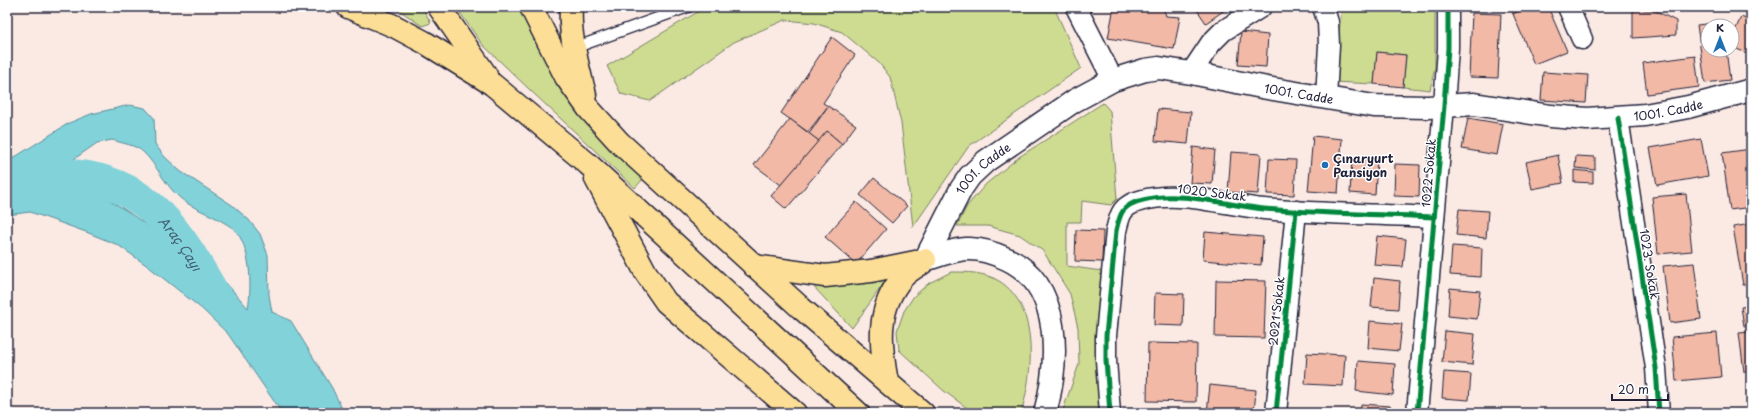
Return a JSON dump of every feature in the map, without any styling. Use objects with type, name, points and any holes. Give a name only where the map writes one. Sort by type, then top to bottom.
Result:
[{"type":"highway","points":[[348,7],[394,26],[424,42],[492,84],[588,164],[858,413]]},
{"type":"highway","points":[[439,7],[492,84]]},
{"type":"highway","points":[[531,7],[566,77],[588,108],[619,142],[754,266],[923,413]]},
{"type":"highway","points":[[571,7],[570,18],[574,48],[588,108]]},
{"type":"highway","points":[[588,164],[646,273],[666,302],[795,413]]},
{"type":"highway","points":[[754,266],[825,276],[871,271],[925,260]]},
{"type":"highway","points":[[887,382],[882,358],[881,340],[885,307],[903,277],[925,260]]},
{"type":"main road","name":"1001. Cadde","points":[[925,260],[961,189],[970,176],[986,161],[1074,101],[1113,80],[1145,70],[1159,68],[1374,106],[1444,106],[1474,104],[1551,116],[1588,118],[1618,118],[1688,107],[1751,90]]},
{"type":"main road","points":[[925,260],[962,249],[982,249],[1016,263],[1030,274],[1039,287],[1048,305],[1052,326],[1054,353],[1053,378],[1045,413]]},
{"type":"street","points":[[1076,7],[1113,80]]},
{"type":"street","points":[[1190,73],[1211,43],[1223,31],[1261,7]]},
{"type":"street","points":[[1323,7],[1328,22],[1329,45],[1326,98]]},
{"type":"street","name":"1022 Sokak","points":[[1417,413],[1444,106],[1448,48],[1448,7]]},
{"type":"street","points":[[1568,7],[1582,39]]},
{"type":"street","name":"1023. Sokak","points":[[1618,118],[1656,368],[1659,413]]},
{"type":"street","name":"1020 Sokak","points":[[1110,413],[1106,360],[1106,336],[1116,231],[1120,215],[1124,207],[1141,200],[1176,196],[1243,206],[1296,211],[1434,217]]},
{"type":"street","name":"2021 Sokak","points":[[1276,413],[1296,211]]},
{"type":"lane","points":[[574,48],[688,7]]},
{"type":"green space","points":[[395,7],[422,7],[431,23],[422,26]]},
{"type":"green space","points":[[456,7],[520,7],[532,35],[548,65],[643,179],[635,188],[482,44]]},
{"type":"green space","points":[[706,7],[1054,7],[1081,68],[969,146],[913,227],[901,123],[890,77],[879,63],[842,32],[814,23],[785,20],[734,42],[650,101],[621,94],[607,66]]},
{"type":"green space","points":[[1342,7],[1435,7],[1435,67],[1430,90],[1403,87],[1406,55],[1377,52],[1374,84],[1333,82]]},
{"type":"green space","points":[[1103,103],[1110,111],[1117,199],[1111,205],[1082,201],[1081,222],[1067,222],[1067,266],[1101,271],[1098,335],[1100,413],[1062,413],[1079,364],[1078,328],[1070,294],[1043,251],[1020,235],[988,226],[957,226],[967,206],[986,184],[1019,157]]},
{"type":"green space","points":[[951,272],[975,273],[999,281],[1012,292],[1021,307],[1027,323],[1030,342],[1030,361],[1025,397],[1021,413],[974,413],[944,391],[899,350],[897,331],[904,311],[914,296],[929,283]]},
{"type":"green space","points":[[889,276],[852,328],[813,286]]},
{"type":"water","points":[[130,105],[145,108],[154,118],[155,144],[164,156],[180,171],[232,205],[249,220],[260,234],[268,255],[269,295],[272,312],[291,321],[332,388],[344,413],[282,413],[228,334],[202,309],[149,267],[118,245],[86,232],[30,212],[7,215],[7,162],[69,123],[91,114]],"holes":[[[112,140],[132,146],[143,152],[152,162],[169,187],[183,201],[234,229],[244,246],[249,267],[250,288],[248,308],[227,284],[127,211],[101,195],[74,170],[70,162],[97,143]]]},
{"type":"building","points":[[1114,7],[1163,7],[1166,16],[1180,17],[1174,49],[1108,38]]},
{"type":"building","points":[[1195,7],[1229,7],[1206,23]]},
{"type":"building","points":[[1510,7],[1528,7],[1513,14]]},
{"type":"building","points":[[1528,7],[1548,7],[1567,51],[1534,64],[1513,14]]},
{"type":"building","points":[[1633,9],[1654,10],[1676,21],[1676,35],[1633,38]]},
{"type":"building","points":[[1472,13],[1501,14],[1498,78],[1469,77]]},
{"type":"building","points":[[1741,17],[1751,21],[1751,55],[1740,50]]},
{"type":"building","points":[[1697,25],[1700,25],[1700,47]]},
{"type":"building","points":[[1241,32],[1268,35],[1266,67],[1238,65]]},
{"type":"building","points":[[832,37],[855,55],[823,103],[828,106],[808,132],[781,113]]},
{"type":"building","points":[[1377,52],[1406,55],[1403,87],[1374,84]]},
{"type":"building","points":[[1695,56],[1699,87],[1647,94],[1643,63]]},
{"type":"building","points":[[1702,58],[1727,58],[1730,80],[1705,83]]},
{"type":"building","points":[[1543,72],[1588,75],[1586,103],[1541,100]]},
{"type":"building","points":[[828,106],[856,125],[842,144],[827,131],[819,141],[809,134]]},
{"type":"building","points":[[1158,109],[1191,112],[1188,144],[1155,141]]},
{"type":"building","points":[[1468,118],[1503,124],[1497,155],[1462,149]]},
{"type":"building","points":[[790,119],[819,141],[781,185],[754,165]]},
{"type":"building","points":[[827,131],[842,144],[786,209],[771,196]]},
{"type":"building","name":"Çınaryurt Pansiyon","points":[[1313,136],[1342,139],[1338,193],[1308,191]]},
{"type":"building","points":[[1701,139],[1708,176],[1657,185],[1650,148]]},
{"type":"building","points":[[1193,147],[1215,150],[1212,184],[1190,183]]},
{"type":"building","points":[[1751,149],[1751,207],[1730,210],[1722,153]]},
{"type":"building","points":[[1231,152],[1261,154],[1258,194],[1228,192]]},
{"type":"building","points":[[1558,155],[1563,183],[1532,189],[1526,162]]},
{"type":"building","points":[[1576,156],[1595,157],[1595,170],[1575,168]]},
{"type":"building","points":[[1269,159],[1296,160],[1294,195],[1267,194]]},
{"type":"building","points":[[1352,159],[1377,160],[1375,195],[1350,193]]},
{"type":"building","points":[[1395,164],[1420,165],[1419,197],[1394,196]]},
{"type":"building","points":[[1574,170],[1593,172],[1593,183],[1574,182]]},
{"type":"building","points":[[874,178],[907,206],[892,223],[860,195]]},
{"type":"building","points":[[1686,194],[1692,251],[1658,254],[1652,197]]},
{"type":"building","points":[[856,202],[886,229],[856,264],[825,237]]},
{"type":"building","points":[[1459,209],[1488,211],[1486,238],[1456,235]]},
{"type":"building","points":[[1751,224],[1751,284],[1743,285],[1733,227]]},
{"type":"building","points":[[1076,230],[1103,231],[1102,262],[1075,261]]},
{"type":"building","points":[[1205,232],[1263,237],[1261,265],[1203,260]]},
{"type":"building","points":[[1377,236],[1406,239],[1403,267],[1374,265]]},
{"type":"building","points":[[1452,246],[1482,248],[1481,277],[1450,275]]},
{"type":"building","points":[[1694,263],[1701,319],[1670,323],[1663,266]]},
{"type":"building","points":[[1374,278],[1400,281],[1398,309],[1371,307]]},
{"type":"building","points":[[1216,280],[1266,281],[1264,338],[1215,337]]},
{"type":"building","points":[[1450,288],[1480,291],[1477,319],[1448,316]]},
{"type":"building","points":[[1748,292],[1751,292],[1751,325],[1744,326],[1741,307],[1750,306]]},
{"type":"building","points":[[1155,293],[1184,294],[1183,326],[1154,325]]},
{"type":"building","points":[[1370,321],[1402,324],[1399,351],[1368,348]]},
{"type":"building","points":[[1445,331],[1475,334],[1472,365],[1442,362]]},
{"type":"building","points":[[1751,332],[1751,371],[1744,372],[1739,333]]},
{"type":"building","points":[[1717,333],[1721,377],[1676,381],[1672,337]]},
{"type":"building","points":[[1148,343],[1197,344],[1196,402],[1147,401]]},
{"type":"building","points":[[1307,353],[1345,355],[1343,386],[1305,384]]},
{"type":"building","points":[[1358,361],[1395,364],[1393,395],[1356,391]]},
{"type":"building","points":[[1444,372],[1471,374],[1469,400],[1442,398]]},
{"type":"building","points":[[1210,385],[1256,390],[1254,413],[1207,413]]},
{"type":"building","points":[[1361,404],[1391,406],[1390,413],[1361,413]]},
{"type":"building","points":[[1440,411],[1468,412],[1468,413],[1440,413]]},
{"type":"waterway","name":"Araç Çayı","points":[[7,187],[27,180],[47,176],[67,175],[88,177],[107,182],[126,191],[143,201],[167,223],[189,253],[214,295]]},
{"type":"cycle path","points":[[1417,413],[1444,106],[1448,48],[1448,7]]},
{"type":"cycle path","points":[[1618,118],[1656,368],[1659,413]]},
{"type":"cycle path","points":[[1110,413],[1106,360],[1106,336],[1116,231],[1123,211],[1130,204],[1157,197],[1187,197],[1285,211],[1434,217]]},
{"type":"cycle path","points":[[1276,413],[1296,211]]},
{"type":"place","name":"Çınaryurt Pansiyon","points":[[1325,165]]}]
